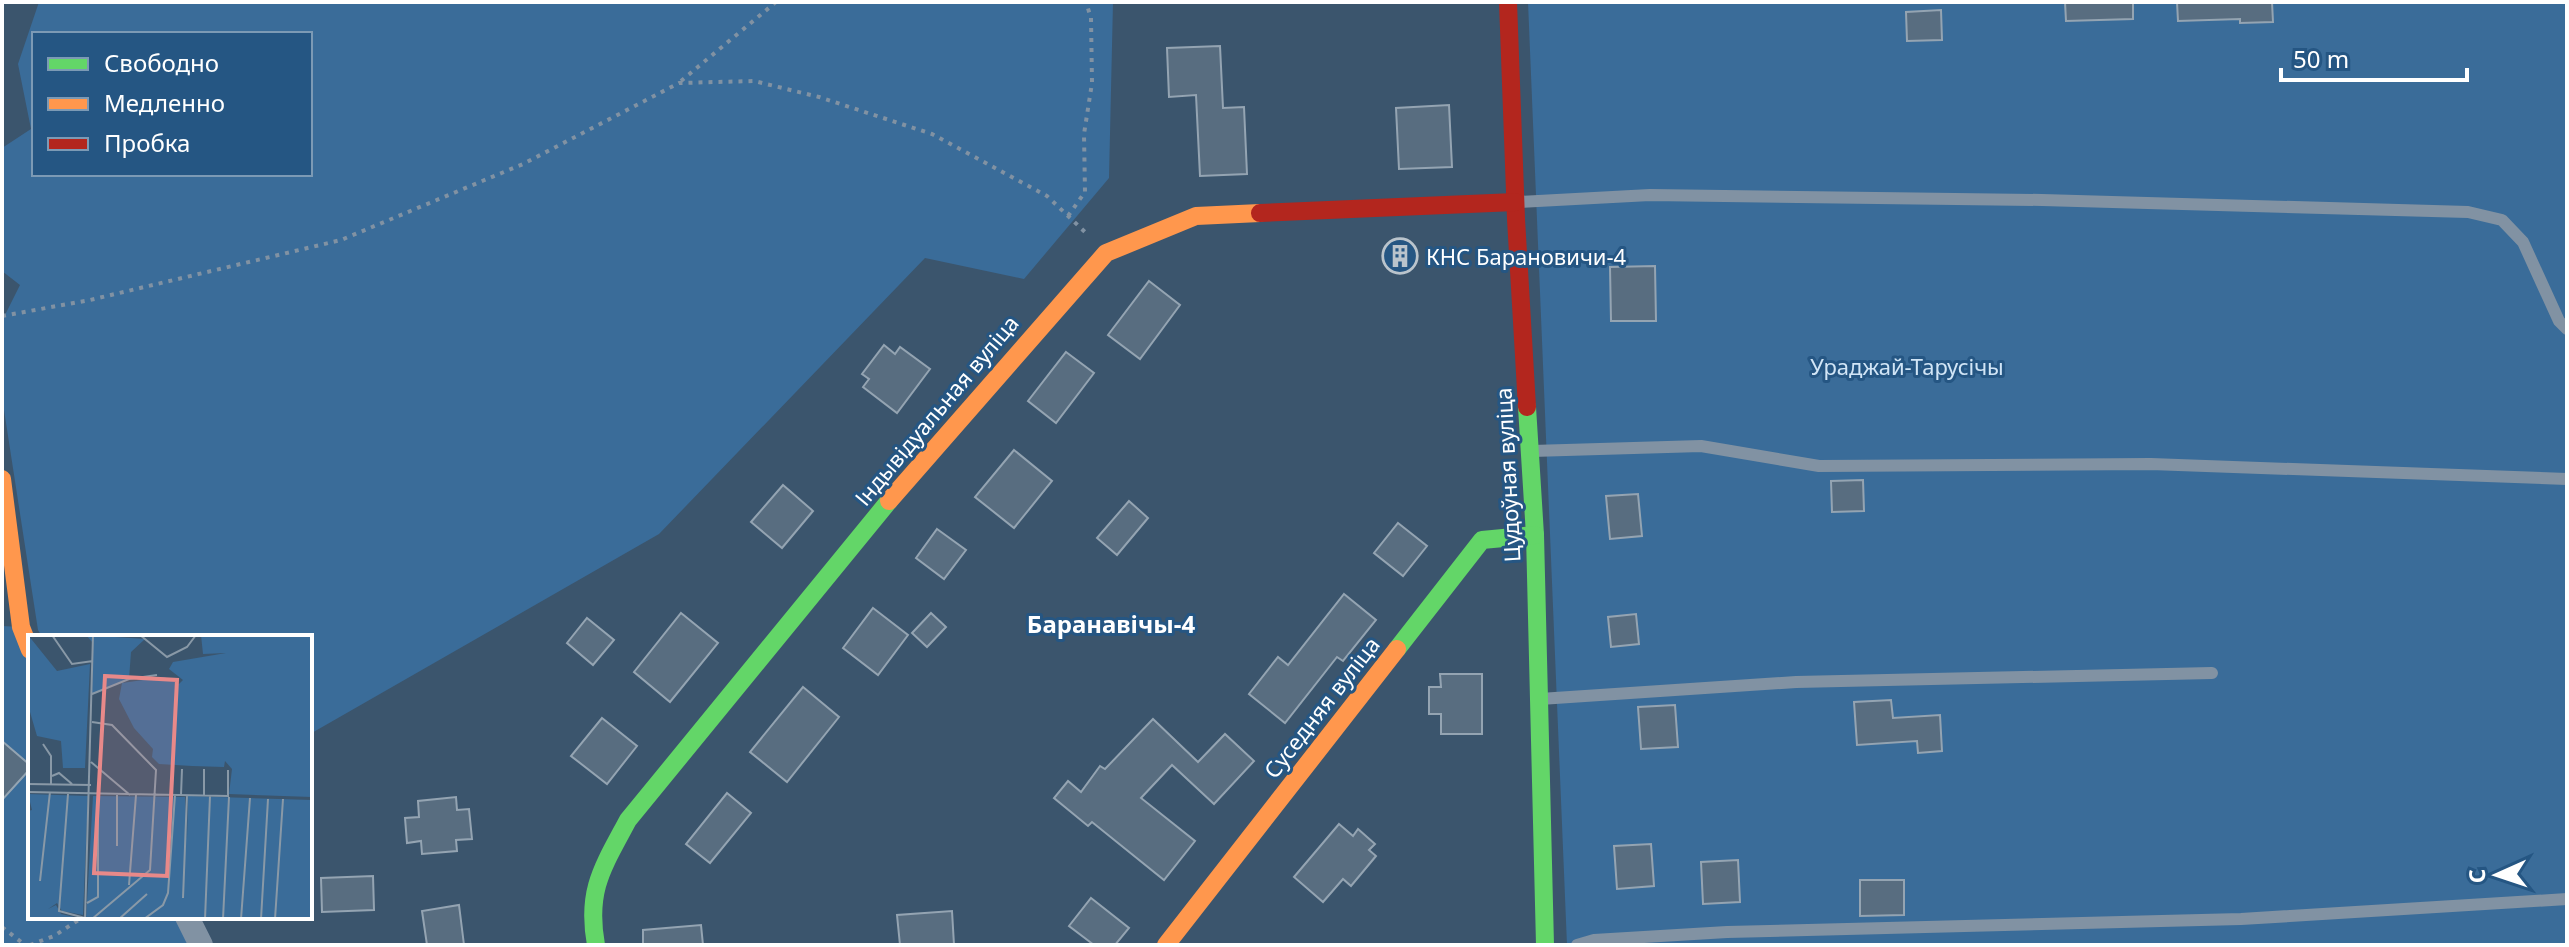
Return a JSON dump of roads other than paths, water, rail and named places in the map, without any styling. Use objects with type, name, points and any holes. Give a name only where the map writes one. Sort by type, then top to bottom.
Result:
[{"type":"street","name":"Цудоўная вуліца","points":[[1508,2],[1515,202],[1535,535],[1545,945]]},
{"type":"street","name":"Індывідуальная вуліца","points":[[596,945],[591,916],[600,872],[628,820],[906,480],[1106,253],[1196,216],[1515,202]]},
{"type":"street","points":[[2,479],[21,627],[28,645]]},
{"type":"street","name":"Суседняя вуліца","points":[[1166,945],[1482,540],[1535,535]]},
{"type":"street","points":[[188,919],[201,945]]},
{"type":"lane","points":[[1515,202],[1650,195],[2042,200],[2468,212],[2502,220],[2523,242],[2559,321],[2567,329]]},
{"type":"lane","points":[[1530,451],[1701,446],[1819,466],[2151,464],[2567,479]]},
{"type":"lane","points":[[1540,699],[1796,682],[2212,673]]},
{"type":"lane","points":[[1577,945],[1594,940],[1727,932],[2241,919],[2567,899]]},
{"type":"place","name":"КНС Барановичи-4","points":[[1400,256]]},
{"type":"district","name":"Баранавічы-4","points":[[1111,623]]},
{"type":"park label","name":"Ураджай-Тарусічы","points":[[1907,366]]}]
